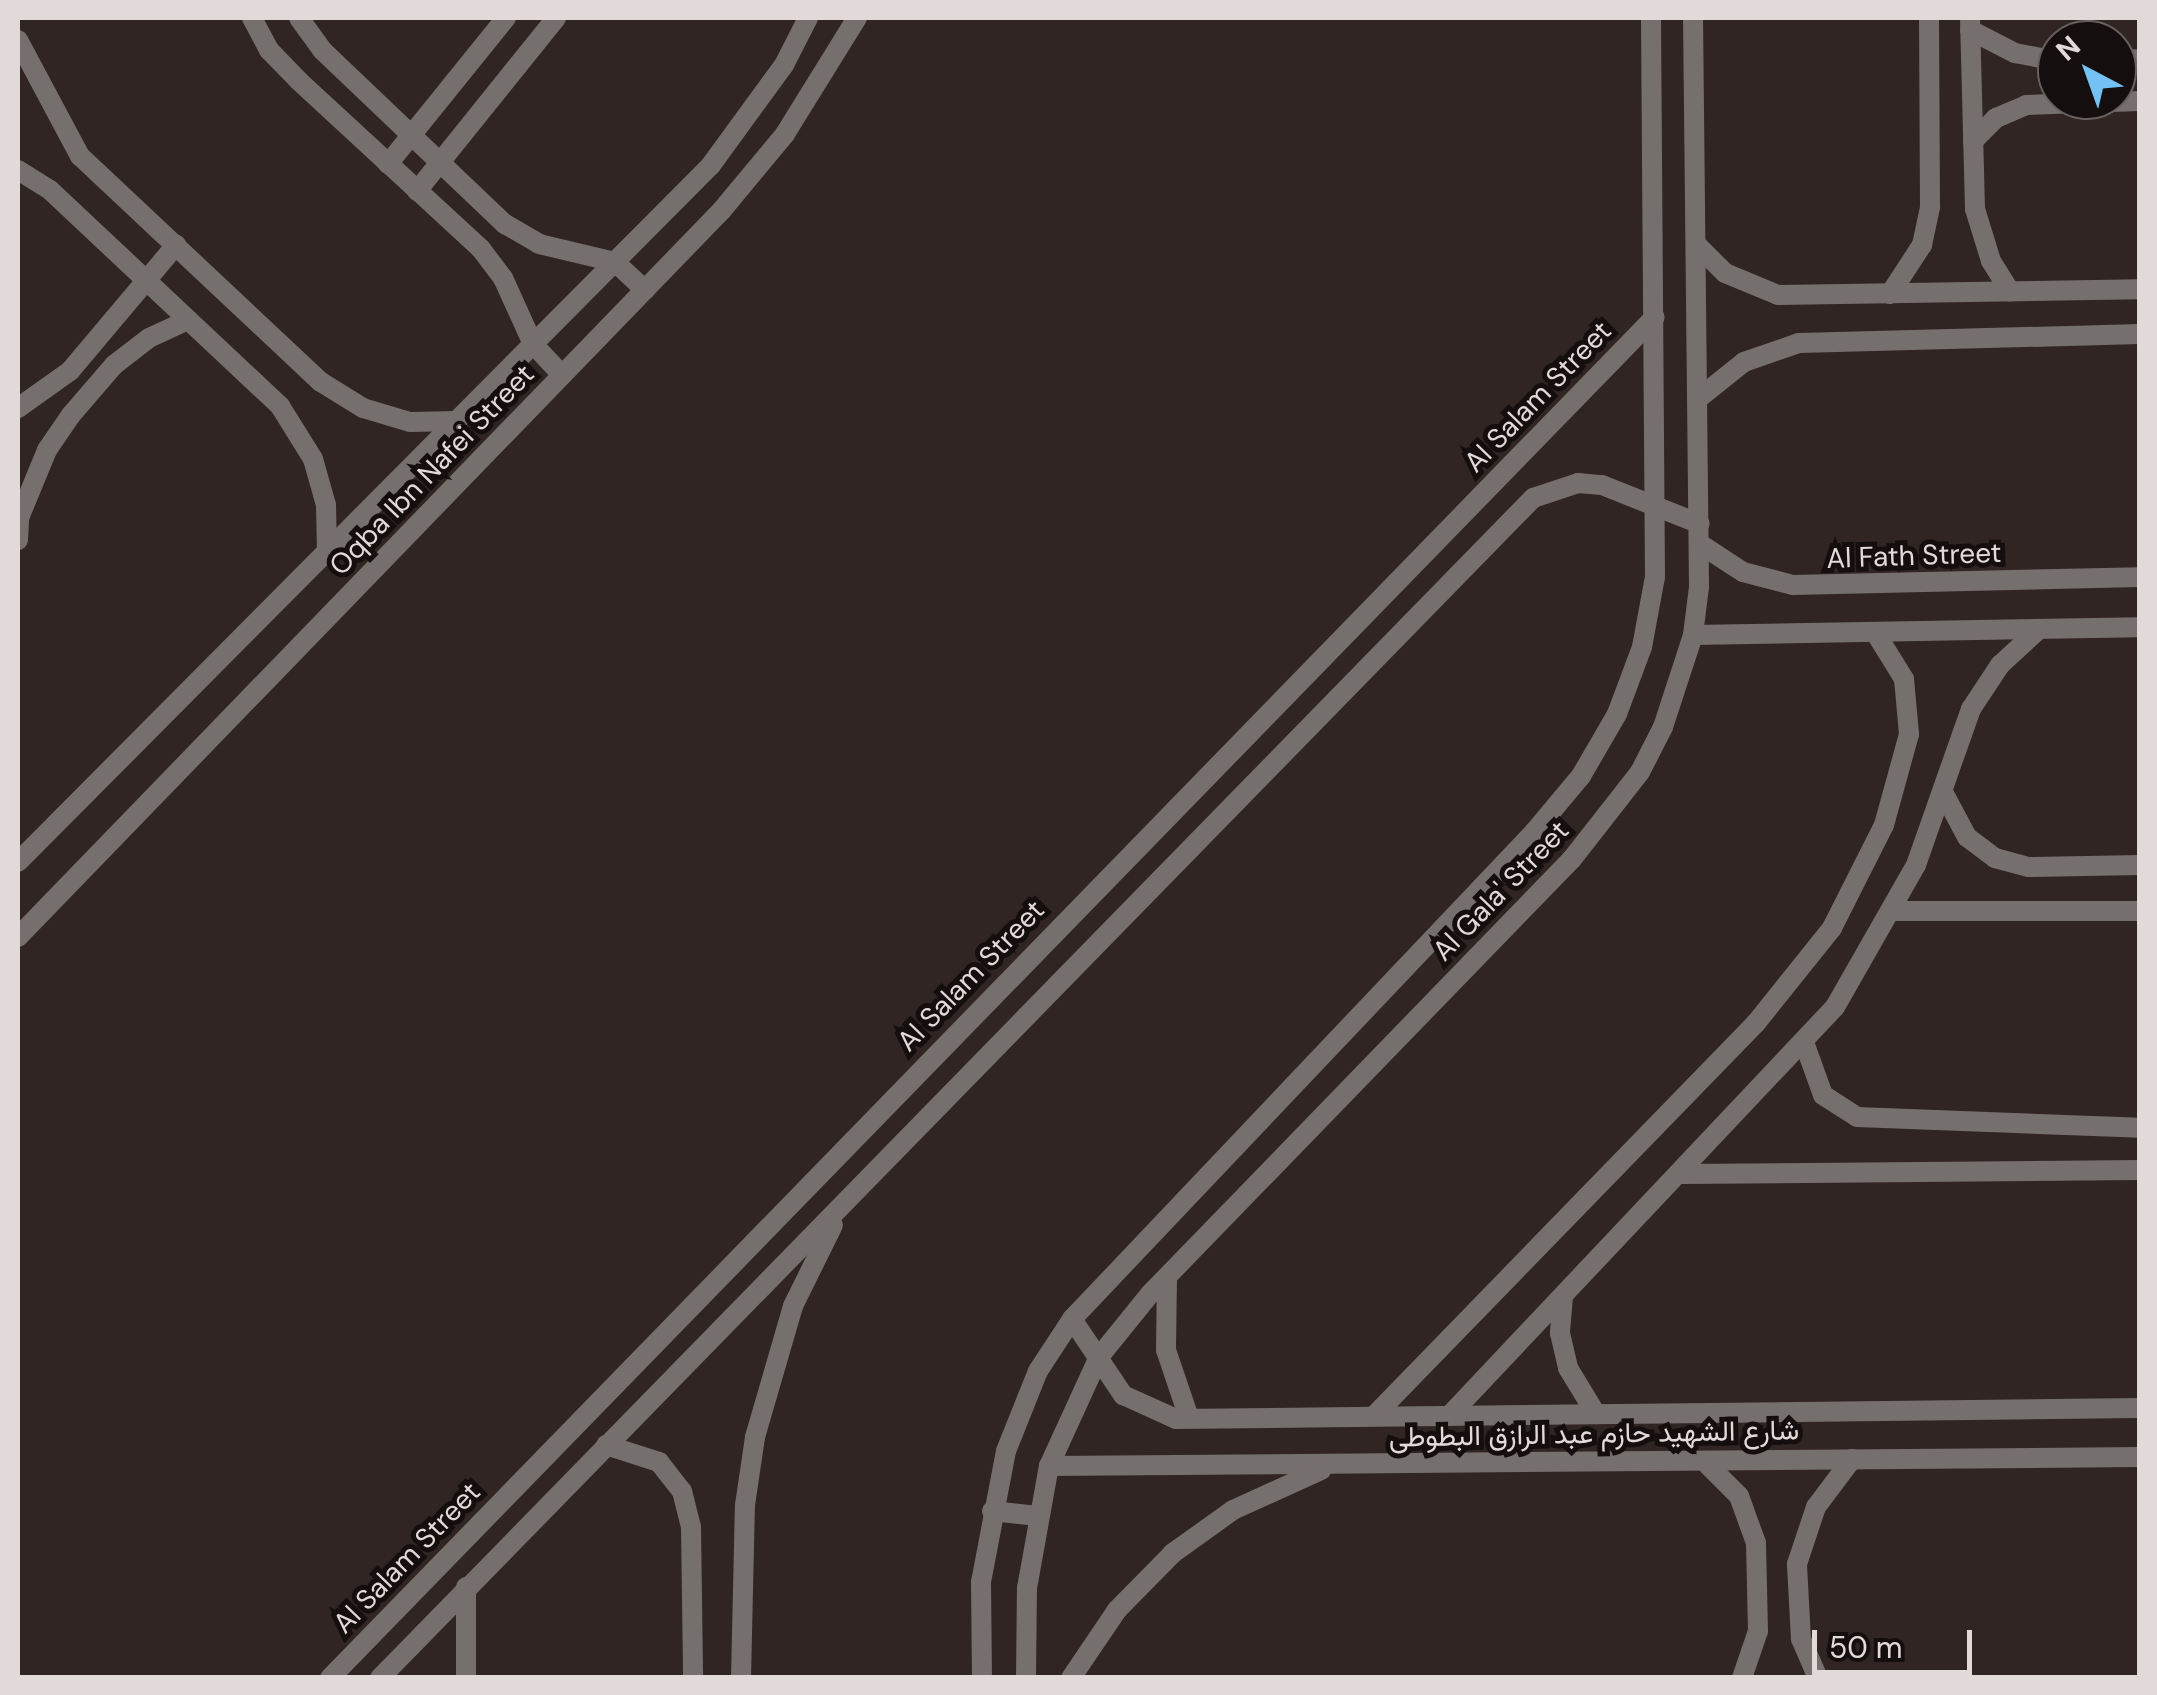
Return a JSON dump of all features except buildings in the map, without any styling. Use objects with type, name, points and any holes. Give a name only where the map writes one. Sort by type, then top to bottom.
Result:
[{"type":"street","points":[[252,18],[269,50],[481,248],[503,278],[533,344],[562,375]]},
{"type":"street","points":[[299,18],[322,50],[505,224],[539,244],[615,262],[645,290]]},
{"type":"street","points":[[388,164],[506,18]]},
{"type":"street","points":[[417,192],[556,18]]},
{"type":"street","name":"Oqba Ibn Nafei Street","points":[[18,862],[711,165],[784,65],[808,18]]},
{"type":"street","name":"Oqba Ibn Nafei Street","points":[[18,937],[645,290],[785,134],[857,18]]},
{"type":"street","name":"Al Gala' Street","points":[[982,1678],[981,1582],[992,1512],[1019,1411],[1072,1319],[1581,776],[1617,714],[1642,647],[1655,577],[1652,18]]},
{"type":"street","name":"Al Gala' Street","points":[[1026,1678],[1027,1588],[1049,1466],[1100,1357],[1167,1277],[1610,816],[1663,727],[1693,635],[1700,534],[1693,18]]},
{"type":"street","points":[[1890,294],[1922,246],[1930,208],[1928,18]]},
{"type":"street","points":[[1970,24],[1979,227],[2010,292]]},
{"type":"street","points":[[1970,24],[2014,54],[2037,58]]},
{"type":"street","points":[[18,40],[80,156],[321,382],[363,408],[410,422],[458,420]]},
{"type":"street","points":[[1973,141],[1996,118],[2026,105],[2140,101]]},
{"type":"street","points":[[18,170],[50,190],[145,278],[298,430],[326,506],[327,552]]},
{"type":"street","points":[[18,408],[70,371],[176,246]]},
{"type":"street","points":[[1698,246],[1724,273],[1759,291],[1890,294],[2140,289]]},
{"type":"street","name":"Al Salam Street","points":[[330,1678],[830,1160],[1655,317]]},
{"type":"street","points":[[18,540],[18,518],[47,450],[71,414],[114,365],[149,338],[188,320]]},
{"type":"street","points":[[1699,398],[1744,362],[1799,343],[2140,334]]},
{"type":"street","points":[[380,1678],[1533,498],[1578,483],[1656,505]]},
{"type":"street","name":"Al Fath Street","points":[[1656,505],[1700,534],[1744,572],[1793,585],[2140,577]]},
{"type":"street","points":[[1693,635],[2140,627]]},
{"type":"street","points":[[1450,1416],[1805,1044],[1894,911],[1944,792],[1970,709],[2000,665],[2039,629]]},
{"type":"street","points":[[1374,1416],[1756,1023],[1832,928],[1884,825],[1909,734],[1904,679],[1875,632]]},
{"type":"street","points":[[1944,792],[1968,837],[1995,858],[2028,867],[2140,865]]},
{"type":"street","points":[[1894,911],[2140,911]]},
{"type":"street","points":[[1805,1044],[1823,1095],[1857,1117],[2140,1128]]},
{"type":"street","points":[[830,1160],[858,1187]]},
{"type":"street","points":[[1681,1174],[2140,1170]]},
{"type":"street","points":[[742,1678],[745,1505],[755,1438],[793,1306],[821,1244],[858,1187]]},
{"type":"street","points":[[1167,1277],[1166,1350],[1190,1418]]},
{"type":"street","points":[[1563,1297],[1568,1368],[1596,1414]]},
{"type":"street","name":"شارع الشهيد حازم عبد الرازق البطوطى","points":[[1072,1319],[1134,1404],[1190,1418],[2140,1408]]},
{"type":"street","points":[[606,1444],[659,1462],[682,1490],[691,1526],[693,1678]]},
{"type":"street","name":"شارع الشهيد حازم عبد الرازق البطوطى","points":[[1049,1466],[2140,1456]]},
{"type":"street","points":[[1818,1678],[1801,1639],[1797,1564],[1816,1507],[1852,1459]]},
{"type":"street","points":[[1704,1461],[1739,1496],[1756,1543],[1758,1630],[1742,1678]]},
{"type":"street","points":[[1071,1678],[1117,1610],[1173,1553],[1250,1501],[1335,1465]]},
{"type":"street","points":[[992,1512],[1038,1516]]},
{"type":"street","points":[[466,1588],[466,1678]]}]
